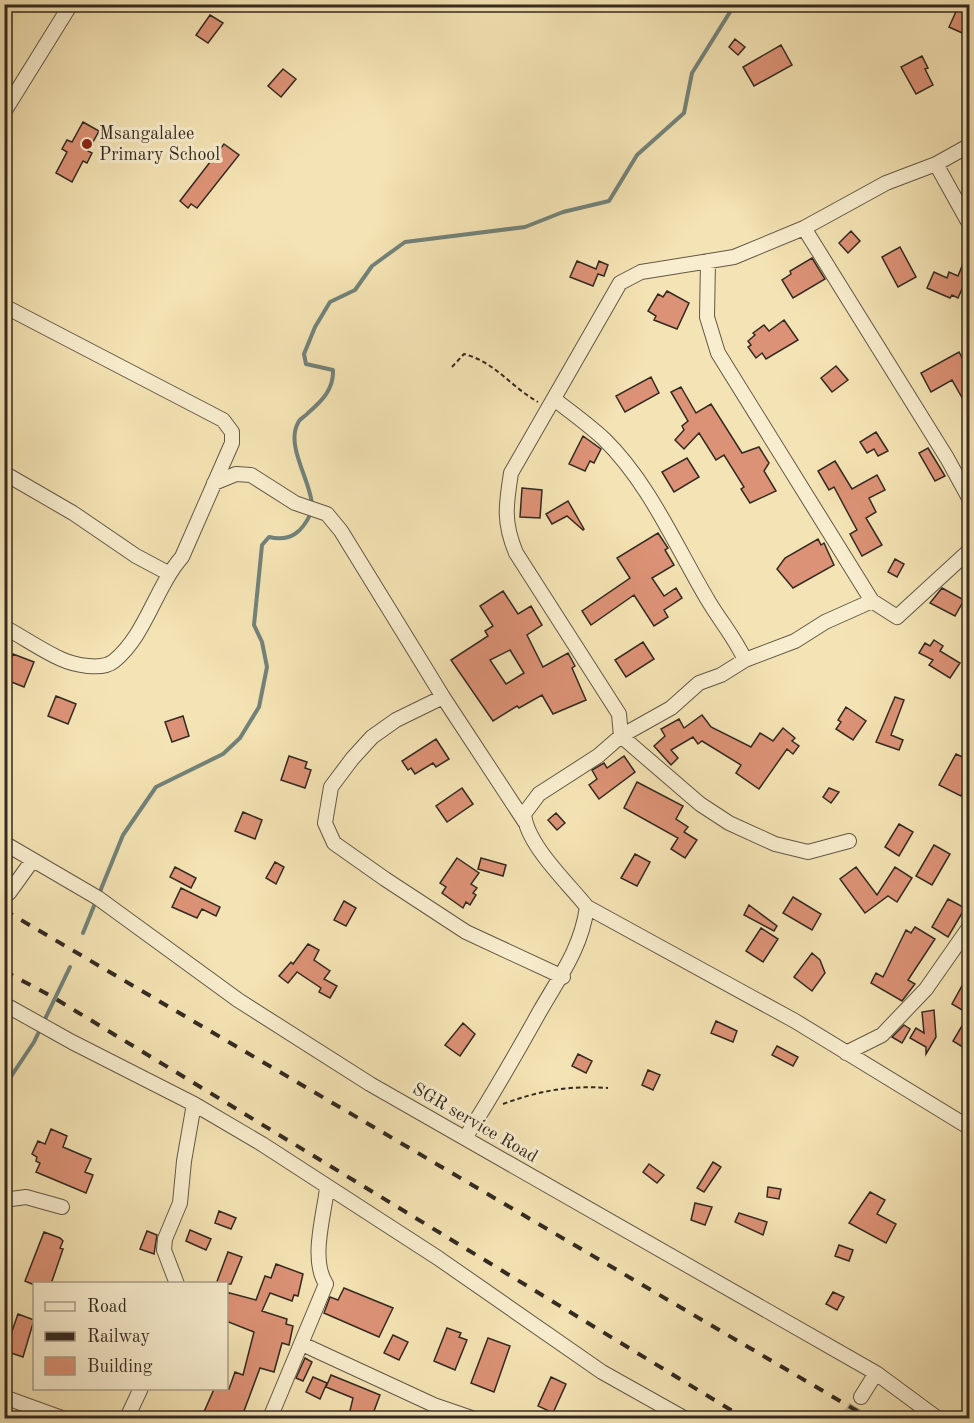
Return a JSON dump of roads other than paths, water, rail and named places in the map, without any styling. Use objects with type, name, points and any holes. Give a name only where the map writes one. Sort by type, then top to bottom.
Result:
[{"type":"street","points":[[4,112],[70,5]]},
{"type":"street","points":[[849,841],[808,852],[775,844],[729,823],[700,804],[621,736],[619,714],[516,553],[507,531],[506,508],[512,473],[620,283],[641,272],[734,257],[804,228],[886,183],[936,164],[969,146]]},
{"type":"street","points":[[936,164],[969,225]]},
{"type":"street","points":[[804,228],[947,458],[969,500]]},
{"type":"street","points":[[708,261],[707,317],[718,353],[872,601],[897,617],[969,550]]},
{"type":"street","points":[[4,306],[223,420],[232,432],[232,443],[182,557],[168,573],[135,635],[113,662],[98,666],[74,664],[4,627]]},
{"type":"street","points":[[551,404],[606,441],[635,478],[666,525],[710,603],[732,634],[745,660]]},
{"type":"street","points":[[4,473],[73,513],[136,556],[168,573]]},
{"type":"street","points":[[214,483],[236,474],[251,476],[303,506],[327,514],[341,531],[443,697],[525,822],[532,840],[587,907],[795,1021],[969,1128]]},
{"type":"street","points":[[525,822],[524,814],[539,794],[598,756],[621,736],[670,708],[699,683],[721,675],[745,660],[795,641],[825,622],[872,601]]},
{"type":"street","points":[[443,697],[396,720],[372,737],[331,787],[325,823],[334,843],[466,932],[563,977]]},
{"type":"street","name":"SGR service Road","points":[[4,843],[98,898],[238,1000],[370,1084],[876,1373],[937,1419]]},
{"type":"street","points":[[9,893],[33,861]]},
{"type":"street","points":[[465,1138],[563,977],[585,924],[587,907]]},
{"type":"street","points":[[846,1053],[882,1035],[926,989],[969,926]]},
{"type":"street","points":[[4,1004],[72,1042],[194,1104],[262,1144],[438,1258],[602,1372],[684,1419]]},
{"type":"street","points":[[176,1282],[164,1250],[165,1239],[180,1203],[184,1161],[194,1104]]},
{"type":"street","points":[[270,1419],[326,1284],[320,1275],[318,1262],[327,1188]]},
{"type":"street","points":[[4,1200],[26,1197],[62,1207]]},
{"type":"street","points":[[302,1344],[434,1405],[472,1419]]},
{"type":"street","points":[[861,1397],[876,1373]]},
{"type":"street","points":[[127,1419],[141,1390]]},
{"type":"street","points":[[4,1397],[62,1419]]},
{"type":"waterway","points":[[312,506],[297,453],[295,432],[299,422],[329,389],[333,377],[333,370],[306,364],[304,354],[315,327],[330,302],[355,290],[372,266],[405,242],[525,227],[563,212],[609,201],[637,155],[684,113],[692,73],[735,4]]},
{"type":"waterway","points":[[99,894],[123,835],[156,787],[223,754],[240,738],[259,707],[267,667],[262,642],[254,625],[262,545],[269,537],[284,538],[295,534],[311,513]]},
{"type":"waterway","points":[[83,933],[96,901]]},
{"type":"waterway","points":[[4,1087],[34,1042],[70,967]]},
{"type":"tunnel","points":[[848,1418],[861,1397]]},
{"type":"railway","points":[[4,910],[869,1418]]},
{"type":"railway","points":[[4,971],[51,996],[744,1418]]},
{"type":"place","name":"Msangalalee Primary School","points":[[87,144]]}]
